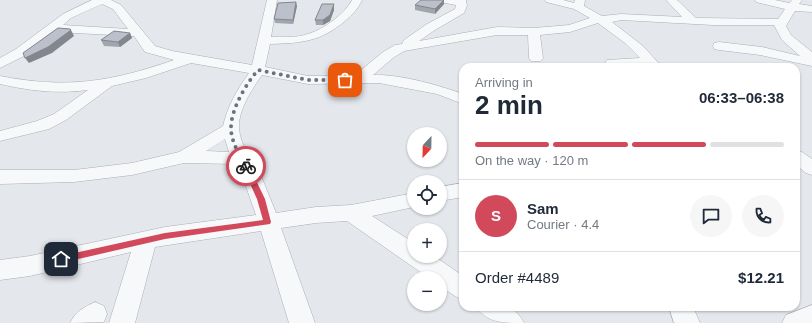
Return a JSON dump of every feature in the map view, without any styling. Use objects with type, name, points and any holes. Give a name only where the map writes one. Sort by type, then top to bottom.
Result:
[{"type":"street","points":[[272,0],[258,70],[243,91],[235,110],[231,128],[236,148],[261,199],[302,323]]},
{"type":"street","points":[[264,41],[312,37],[350,11],[357,0]]},
{"type":"street","points":[[358,80],[388,56],[431,27],[460,11],[461,1],[444,0]]},
{"type":"street","points":[[550,0],[579,3],[620,32],[652,63]]},
{"type":"street","points":[[672,0],[692,20]]},
{"type":"street","points":[[760,0],[794,4],[812,9]]},
{"type":"street","points":[[0,64],[21,52],[67,16],[97,1],[117,7],[150,49],[170,55],[308,80],[379,79],[441,91],[459,98]]},
{"type":"street","points":[[794,4],[783,19],[780,26],[786,36],[812,61]]},
{"type":"street","points":[[400,48],[497,31],[534,32],[570,28],[602,19],[621,17],[782,22]]},
{"type":"street","points":[[51,28],[138,34]]},
{"type":"street","points":[[534,32],[536,58]]},
{"type":"street","points":[[719,46],[762,51],[768,61],[812,61]]},
{"type":"street","points":[[0,80],[24,86],[48,88],[106,85],[130,79],[189,59]]},
{"type":"street","points":[[612,62],[632,63]]},
{"type":"street","points":[[0,136],[43,125],[54,120],[79,105],[106,85]]},
{"type":"street","points":[[184,156],[231,128]]},
{"type":"street","points":[[800,155],[812,153]]},
{"type":"street","points":[[0,177],[74,176],[132,169],[184,156],[242,158]]},
{"type":"street","points":[[800,159],[812,169]]},
{"type":"street","points":[[447,193],[459,191]]},
{"type":"street","points":[[0,270],[30,266],[165,236],[316,215],[351,213],[407,201]]},
{"type":"street","points":[[351,213],[407,250]]},
{"type":"street","points":[[122,323],[146,240]]},
{"type":"street","points":[[426,263],[459,286]]},
{"type":"street","points":[[494,311],[511,323]]},
{"type":"street","points":[[682,311],[687,323]]},
{"type":"building","points":[[421,0],[444,0],[435,9],[415,5]]},
{"type":"building","points":[[296,2],[293,20],[274,19],[278,3]]},
{"type":"building","points":[[322,4],[334,4],[330,15],[323,20],[315,20]]},
{"type":"building","points":[[58,28],[71,30],[48,47],[25,58],[23,53]]},
{"type":"building","points":[[114,31],[130,33],[118,42],[101,40]]},
{"type":"way so far","points":[[246,166],[236,148],[231,128],[235,110],[243,91],[252,76],[258,70],[308,80],[345,80]]},
{"type":"route","points":[[61,259],[165,236],[268,222],[261,199],[246,166]]}]
